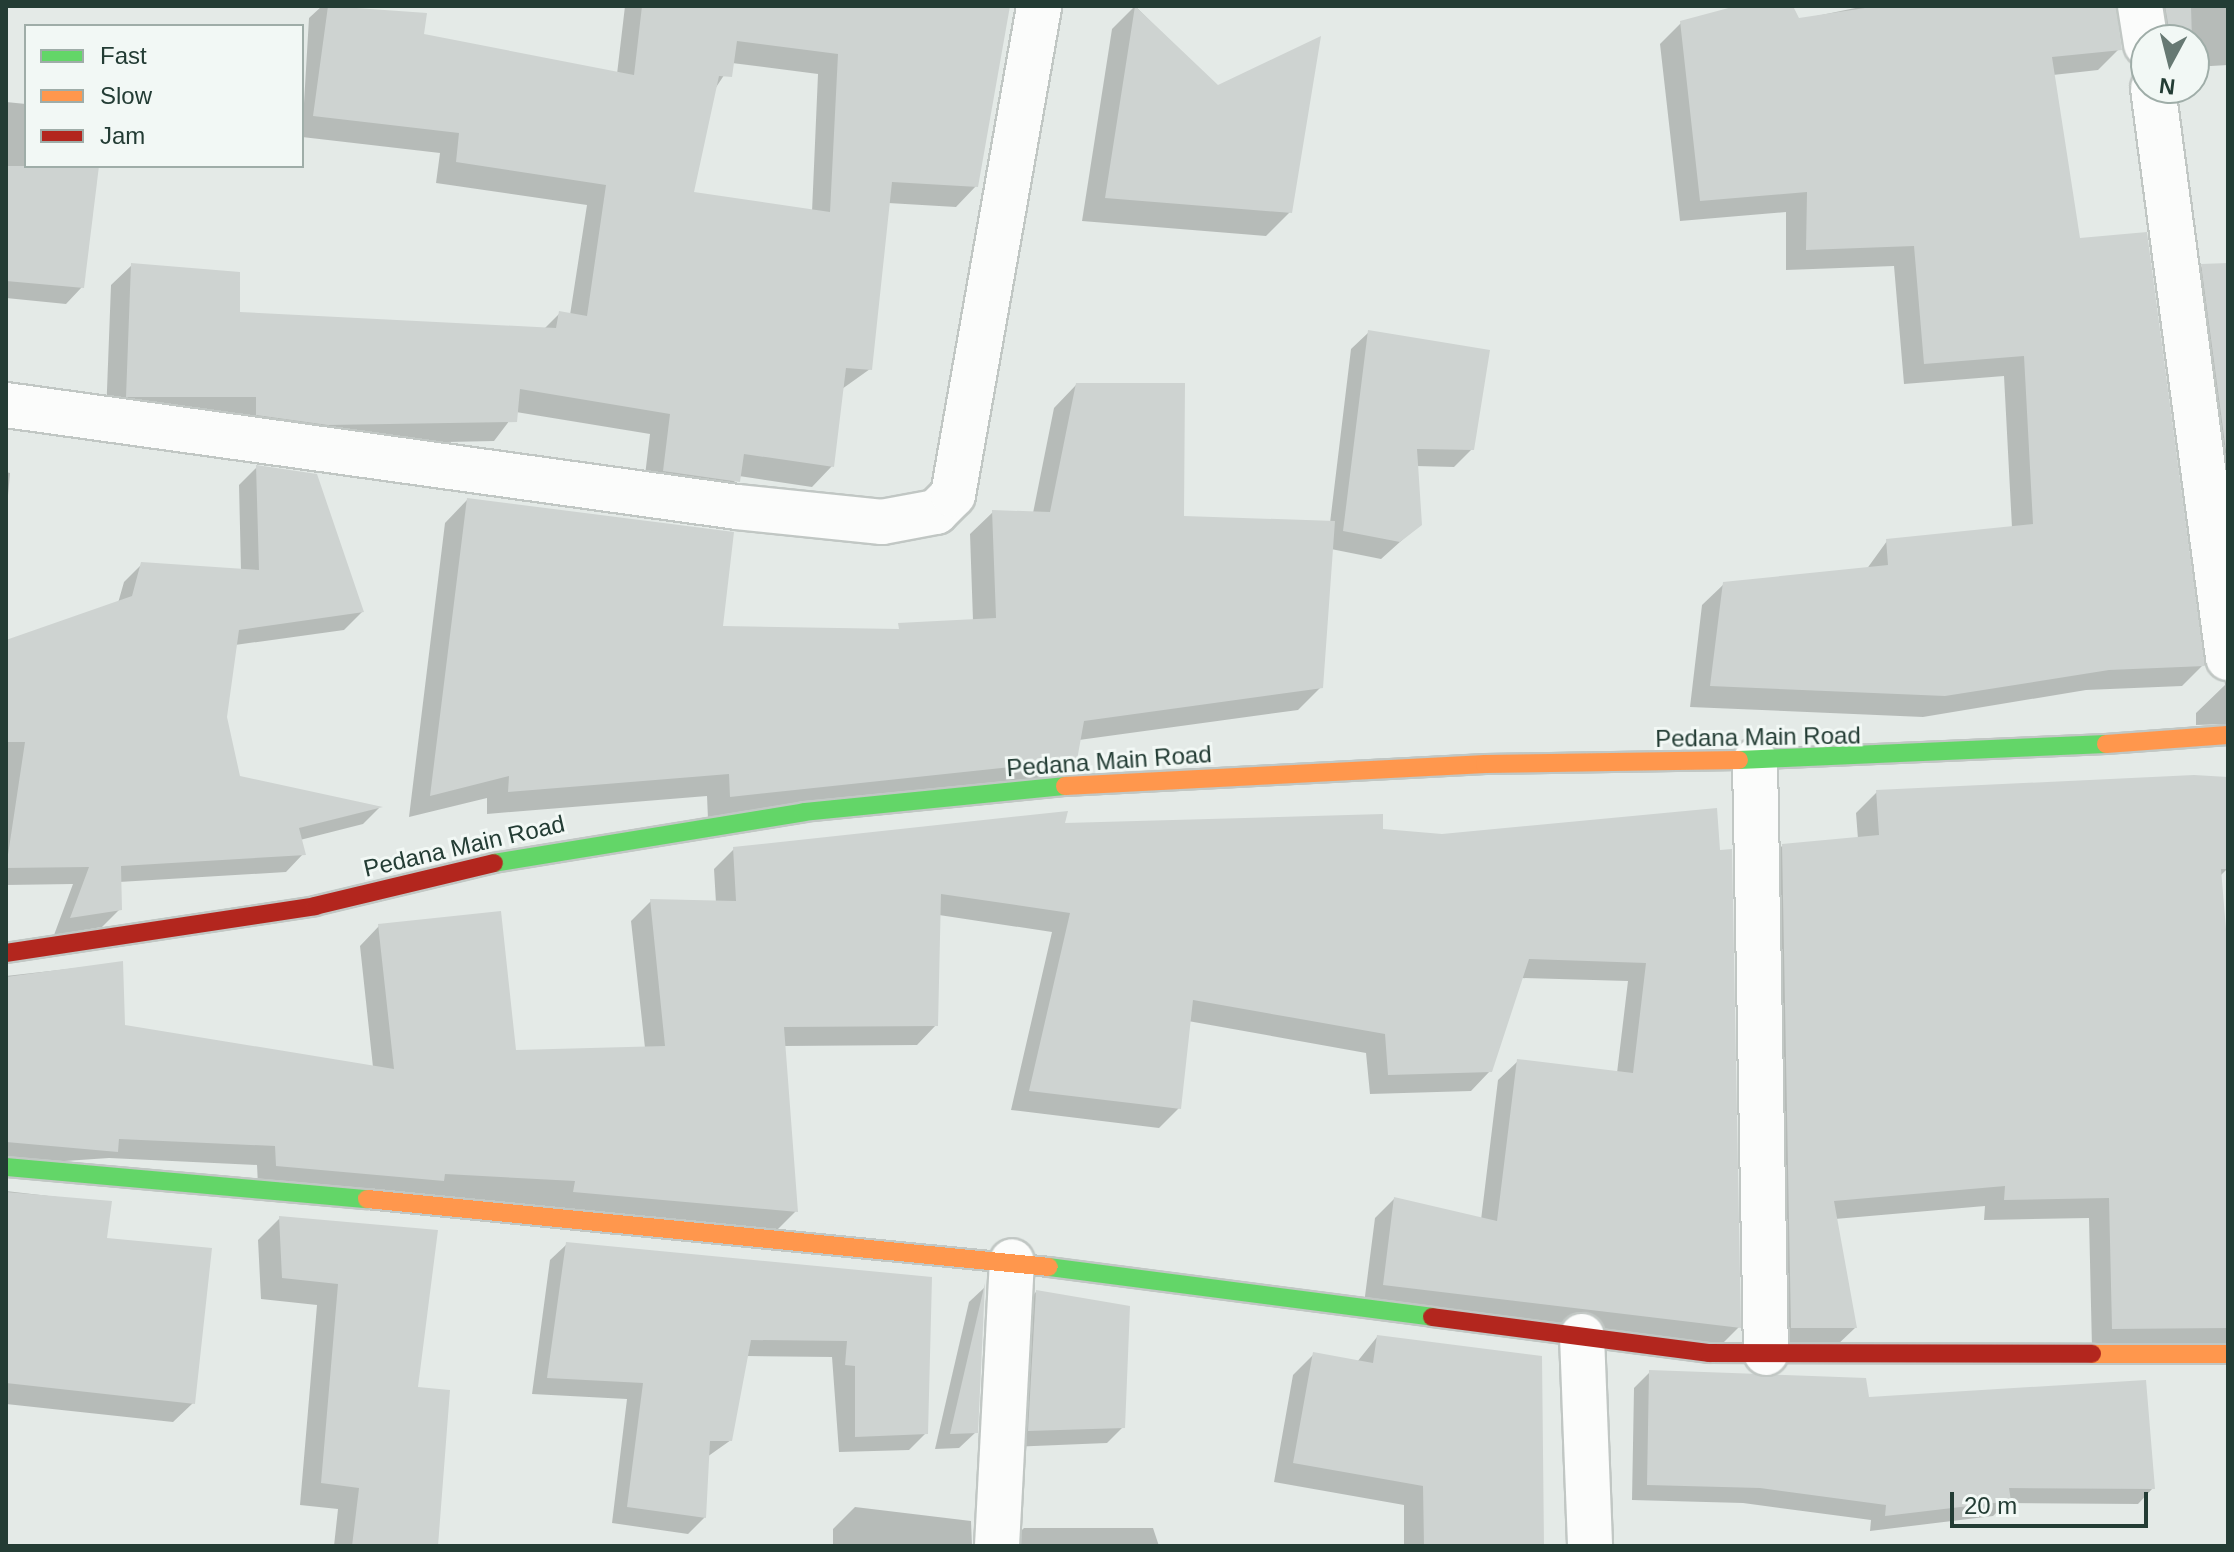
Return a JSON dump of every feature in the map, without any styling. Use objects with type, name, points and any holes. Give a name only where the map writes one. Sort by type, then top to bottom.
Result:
[{"type":"street","points":[[6,405],[737,507],[882,522],[936,512],[953,495],[1039,6]]},
{"type":"street","points":[[2155,104],[2228,658]]},
{"type":"street","name":"Pedana Main Road","points":[[6,953],[315,906],[559,847],[804,812],[1116,781],[1911,758],[2228,735]]},
{"type":"street","points":[[1755,761],[1766,1353]]},
{"type":"street","points":[[6,1167],[1012,1261],[1582,1336],[1766,1353],[2228,1354]]},
{"type":"street","points":[[997,1546],[1012,1261]]},
{"type":"street","points":[[1582,1336],[1590,1546]]},
{"type":"building","points":[[328,6],[427,13],[424,34],[634,75],[642,6],[1010,6],[978,187],[892,182],[872,370],[846,368],[834,467],[744,454],[740,482],[663,471],[670,414],[520,389],[517,422],[328,425],[256,415],[256,397],[126,397],[131,263],[240,272],[240,312],[556,328],[559,311],[587,316],[606,185],[456,162],[459,133],[313,116]],"holes":[[[737,41],[838,54],[830,212],[694,192],[719,76],[732,77]]]},
{"type":"building","points":[[1135,6],[1218,85],[1321,36],[1292,213],[1105,198]]},
{"type":"building","points":[[1736,6],[1793,6],[1799,18],[1878,6],[2116,6],[2122,50],[2052,57],[2080,238],[2147,232],[2205,666],[2109,670],[1945,696],[1710,686],[1723,582],[1888,565],[1886,539],[2033,524],[2024,356],[1924,364],[1914,246],[1806,250],[1807,192],[1700,201],[1680,21]]},
{"type":"building","points":[[2165,6],[2191,6],[2192,24],[2168,24]]},
{"type":"building","points":[[6,166],[99,168],[84,288],[6,281]]},
{"type":"building","points":[[2228,263],[2228,466],[2201,264]]},
{"type":"building","points":[[1368,330],[1490,350],[1474,450],[1417,449],[1422,525],[1400,542],[1343,531]]},
{"type":"building","points":[[1076,383],[1185,383],[1184,516],[1335,521],[1323,688],[1084,721],[1077,760],[730,797],[729,774],[508,792],[509,776],[430,796],[467,498],[734,532],[723,626],[899,629],[898,623],[996,618],[992,510],[1050,512]]},
{"type":"building","points":[[256,465],[317,474],[364,612],[239,630],[227,717],[240,776],[383,807],[299,828],[306,855],[121,866],[122,910],[70,918],[89,867],[6,868],[25,742],[6,742],[6,640],[132,596],[141,562],[259,570]]},
{"type":"building","points":[[2194,775],[2228,777],[2228,869],[2221,869],[2228,953],[2228,1328],[2112,1329],[2109,1198],[2004,1200],[2005,1186],[1834,1201],[1857,1328],[1791,1328],[1782,844],[1879,835],[1876,790]]},
{"type":"building","points":[[1717,808],[1720,850],[1732,849],[1741,1328],[1383,1285],[1394,1197],[1497,1221],[1517,1059],[1633,1073],[1646,963],[1529,959],[1492,1072],[1388,1075],[1385,1034],[1193,1000],[1181,1109],[1029,1091],[1070,913],[941,894],[938,1026],[784,1027],[798,1212],[573,1192],[575,1181],[445,1174],[444,1181],[276,1166],[275,1146],[119,1139],[118,1152],[6,1142],[6,977],[123,961],[125,1025],[394,1069],[378,924],[501,911],[516,1050],[665,1046],[650,899],[736,901],[733,847],[1068,811],[1065,823],[1383,814],[1383,829],[1442,834]]},
{"type":"building","points":[[6,1192],[112,1201],[107,1238],[212,1248],[195,1404],[6,1383]]},
{"type":"building","points":[[279,1216],[438,1230],[418,1387],[450,1390],[438,1546],[352,1546],[359,1488],[321,1483],[338,1284],[282,1278]]},
{"type":"building","points":[[566,1242],[932,1277],[928,1434],[855,1437],[855,1366],[845,1365],[847,1341],[751,1340],[732,1441],[710,1441],[706,1518],[627,1507],[643,1383],[547,1378]]},
{"type":"building","points":[[985,1283],[978,1433],[950,1434]]},
{"type":"building","points":[[1036,1290],[1130,1306],[1125,1428],[1028,1431]]},
{"type":"building","points":[[1377,1335],[1542,1356],[1544,1546],[1424,1546],[1423,1486],[1293,1463],[1313,1352],[1373,1363]]},
{"type":"building","points":[[1649,1370],[1866,1378],[1869,1397],[2146,1380],[2155,1489],[2009,1488],[2011,1501],[1885,1516],[1886,1505],[1760,1488],[1647,1485]]},
{"type":"traffic: fast","points":[[1739,760],[2106,744]]},
{"type":"traffic: fast","points":[[494,863],[804,812],[1065,786]]},
{"type":"traffic: fast","points":[[6,1167],[367,1199]]},
{"type":"traffic: fast","points":[[1049,1267],[1432,1317]]},
{"type":"traffic: slow","points":[[2106,744],[2228,735]]},
{"type":"traffic: slow","points":[[1065,786],[1485,764],[1739,760]]},
{"type":"traffic: slow","points":[[367,1199],[1049,1267]]},
{"type":"traffic: slow","points":[[2092,1354],[2228,1354]]},
{"type":"traffic: jam","points":[[6,953],[315,906],[494,863]]},
{"type":"traffic: jam","points":[[1432,1317],[1709,1353],[2092,1354]]}]
